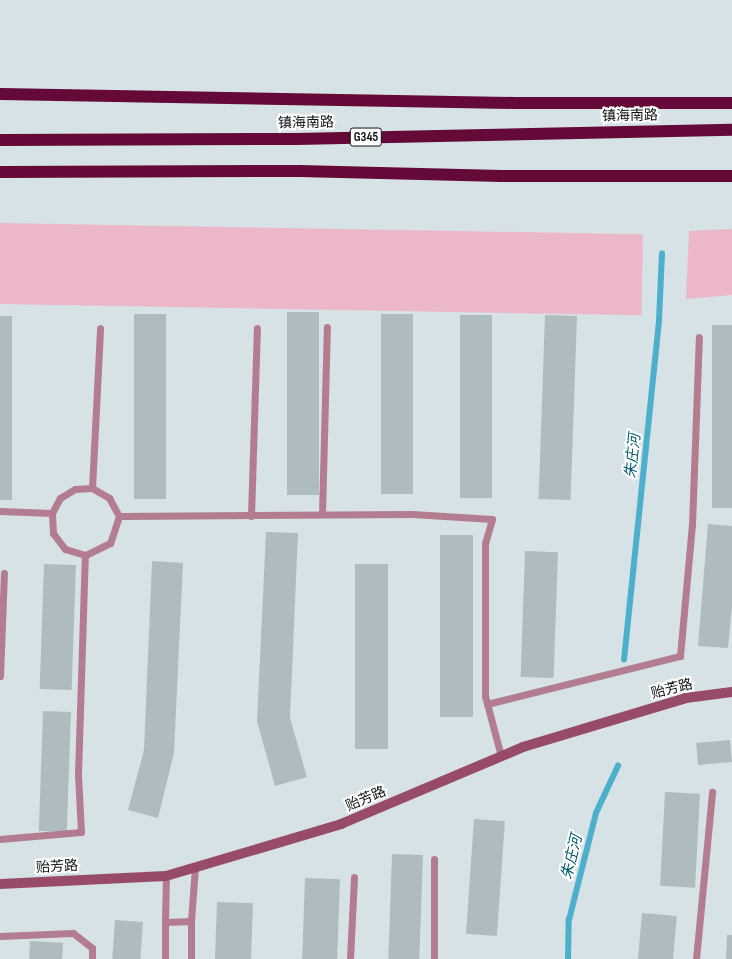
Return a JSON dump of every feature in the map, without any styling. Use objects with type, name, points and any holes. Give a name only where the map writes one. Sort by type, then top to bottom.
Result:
[{"type":"highway","points":[[0,94],[515,103],[732,103]]},
{"type":"highway","name":"镇海南路","points":[[0,140],[296,139],[732,130]]},
{"type":"highway","points":[[0,172],[299,171],[502,176],[732,176]]},
{"type":"street","name":"贻芳路","points":[[0,884],[166,876],[195,866],[341,824],[501,756],[564,734],[686,698],[732,692]]},
{"type":"lane","points":[[322,514],[328,327]]},
{"type":"lane","points":[[92,488],[100,328]]},
{"type":"lane","points":[[251,516],[258,328]]},
{"type":"lane","points":[[487,704],[680,656],[692,525],[699,337]]},
{"type":"lane","points":[[92,488],[109,498],[119,516],[110,543],[85,554],[66,549],[53,533],[52,513],[60,498],[75,489],[92,488]]},
{"type":"lane","points":[[0,511],[52,513]]},
{"type":"lane","points":[[119,516],[412,514],[492,519],[485,543],[487,704],[501,756]]},
{"type":"lane","points":[[0,839],[81,832],[78,774],[85,554]]},
{"type":"lane","points":[[0,676],[4,572]]},
{"type":"lane","points":[[696,959],[712,792]]},
{"type":"lane","points":[[434,859],[434,959]]},
{"type":"lane","points":[[190,959],[195,866]]},
{"type":"lane","points":[[165,959],[166,876]]},
{"type":"lane","points":[[350,959],[354,877]]},
{"type":"lane","points":[[165,922],[191,921]]},
{"type":"lane","points":[[0,936],[73,933],[92,948],[92,959]]},
{"type":"shaded area","points":[[0,223],[643,234],[641,315],[0,304]]},
{"type":"shaded area","points":[[732,229],[732,295],[686,299],[689,231]]},
{"type":"building","points":[[287,312],[319,312],[319,495],[287,495]]},
{"type":"building","points":[[134,314],[166,314],[166,499],[134,499]]},
{"type":"building","points":[[381,314],[413,314],[413,494],[381,494]]},
{"type":"building","points":[[460,315],[492,315],[492,498],[460,498]]},
{"type":"building","points":[[545,315],[577,316],[571,500],[539,499]]},
{"type":"building","points":[[0,316],[12,316],[12,500],[0,500]]},
{"type":"building","points":[[712,325],[732,325],[732,508],[712,508]]},
{"type":"building","points":[[708,524],[732,526],[732,606],[728,648],[698,646]]},
{"type":"building","points":[[266,532],[298,533],[290,718],[307,777],[275,786],[257,721]]},
{"type":"building","points":[[440,535],[473,535],[473,717],[440,717]]},
{"type":"building","points":[[525,551],[558,552],[554,678],[521,677]]},
{"type":"building","points":[[152,561],[183,563],[174,753],[158,818],[128,810],[144,750]]},
{"type":"building","points":[[44,564],[76,565],[72,690],[40,689]]},
{"type":"building","points":[[355,564],[388,564],[388,749],[355,749]]},
{"type":"building","points":[[43,711],[71,712],[67,832],[39,831]]},
{"type":"building","points":[[730,740],[732,762],[698,765],[696,743]]},
{"type":"building","points":[[665,792],[700,794],[695,888],[660,886]]},
{"type":"building","points":[[474,819],[505,821],[497,936],[466,934]]},
{"type":"building","points":[[392,854],[423,855],[419,959],[388,959]]},
{"type":"building","points":[[305,878],[340,879],[337,959],[302,959]]},
{"type":"building","points":[[217,902],[253,903],[251,959],[215,959]]},
{"type":"building","points":[[642,913],[677,916],[673,959],[638,959]]},
{"type":"building","points":[[115,920],[143,922],[140,959],[112,959]]},
{"type":"building","points":[[727,935],[732,935],[732,959],[726,959]]},
{"type":"building","points":[[30,941],[63,943],[62,959],[29,959]]},
{"type":"waterway","name":"朱庄河","points":[[624,660],[659,320],[662,254]]},
{"type":"waterway","name":"朱庄河","points":[[568,959],[569,920],[596,813],[618,766]]}]
